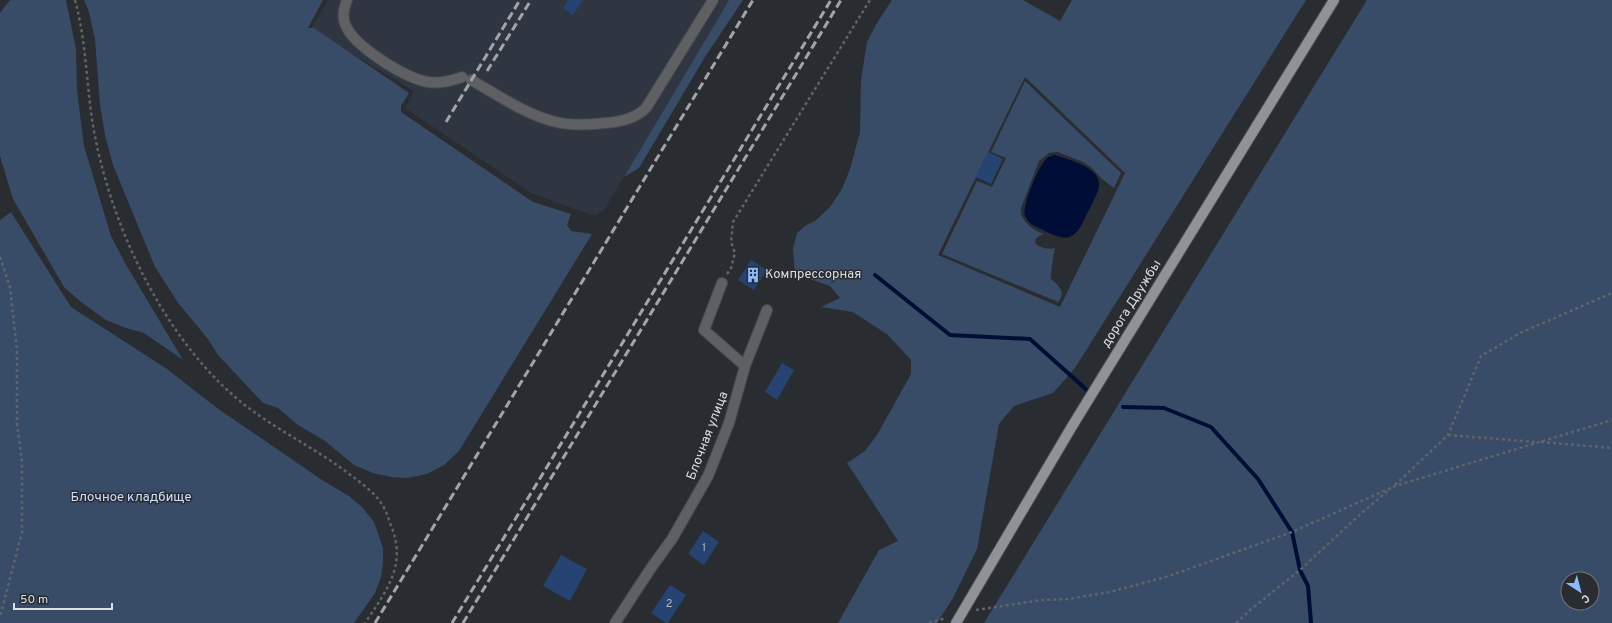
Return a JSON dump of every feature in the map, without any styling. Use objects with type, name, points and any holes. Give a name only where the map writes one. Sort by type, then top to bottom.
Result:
[{"type":"main road","name":"дорога Дружбы","points":[[956,623],[1071,428],[1334,0]]},
{"type":"street","points":[[347,0],[343,10],[345,24],[355,39],[368,52],[408,75],[428,82],[466,79],[530,113],[555,122],[584,125],[609,123],[633,118],[641,114],[713,0]]},
{"type":"street","points":[[722,283],[704,330],[745,366]]},
{"type":"street","name":"Блочная улица","points":[[615,623],[672,539],[698,496],[716,459],[729,423],[745,366],[767,310]]},
{"type":"path","points":[[76,0],[82,25],[92,119],[103,174],[136,260],[154,296],[174,328],[212,376],[262,418],[319,452],[343,469],[370,490],[383,506],[393,530],[397,544],[398,556],[396,568],[384,595],[365,623]]},
{"type":"path","points":[[722,283],[731,268],[735,253],[731,242],[733,222],[870,0]]},
{"type":"path","points":[[0,257],[10,287],[17,351],[17,423],[22,462],[22,532],[0,617]]},
{"type":"path","points":[[1236,623],[1300,570],[1356,518],[1395,486],[1448,435],[1481,356],[1520,333],[1612,293]]},
{"type":"path","points":[[929,623],[980,609],[1042,600],[1069,599],[1110,592],[1169,576],[1292,532],[1395,486],[1612,420]]},
{"type":"path","points":[[1448,435],[1612,448]]},
{"type":"shaded area","points":[[328,0],[729,0],[604,210],[596,215],[589,214],[531,193],[405,108],[414,91],[311,29]]},
{"type":"shaded area","points":[[1055,155],[1076,162],[1090,169],[1098,179],[1099,186],[1093,203],[1080,228],[1076,233],[1066,238],[1055,236],[1036,227],[1026,218],[1024,211],[1035,177],[1047,158]]},
{"type":"green space","points":[[10,0],[66,0],[76,49],[77,90],[84,146],[111,236],[125,263],[183,360],[144,333],[106,320],[81,302],[64,287],[13,199],[0,156],[0,13]]},
{"type":"green space","points":[[84,0],[323,0],[308,28],[314,28],[409,93],[401,106],[401,112],[533,202],[571,214],[567,225],[571,231],[592,234],[459,451],[444,465],[427,474],[407,478],[391,477],[373,473],[354,465],[325,441],[298,425],[278,408],[263,403],[218,355],[208,339],[179,304],[155,267],[113,165],[105,135],[100,105],[95,39],[89,12]]},
{"type":"green space","points":[[729,0],[743,0],[705,57],[639,168],[624,177]]},
{"type":"green space","points":[[892,0],[1023,0],[1060,21],[1072,0],[1306,0],[1075,368],[1053,393],[1014,406],[999,424],[977,549],[953,598],[937,623],[838,623],[879,550],[898,541],[847,463],[865,451],[877,435],[911,374],[911,360],[888,335],[853,312],[821,307],[840,298],[830,286],[795,274],[793,249],[797,233],[805,226],[815,221],[830,207],[842,189],[850,169],[860,132],[861,80],[867,42]],"holes":[[[1025,77],[1125,173],[1060,307],[938,255]]]},
{"type":"green space","points":[[1367,0],[1612,0],[1612,623],[984,623]]},
{"type":"green space","points":[[1025,81],[1121,173],[1114,188],[1083,162],[1058,152],[1049,153],[1039,161],[1021,208],[1021,214],[1030,227],[1044,234],[1035,240],[1036,244],[1040,247],[1050,249],[1055,248],[1051,279],[1059,286],[1062,292],[1061,298],[1058,302],[942,254],[977,181],[992,187],[1006,158],[991,152]]},
{"type":"green space","name":"Блочное кладбище","points":[[11,212],[71,307],[167,369],[217,408],[322,480],[349,496],[362,507],[374,522],[383,548],[383,562],[381,577],[375,593],[354,623],[0,623],[0,220]]},
{"type":"building","points":[[568,0],[583,0],[573,15],[563,8]]},
{"type":"building","points":[[988,152],[1003,159],[991,184],[976,177]]},
{"type":"building","name":"Компрессорная","points":[[751,260],[767,270],[754,290],[738,280]]},
{"type":"building","points":[[782,363],[794,370],[777,400],[765,392]]},
{"type":"building","points":[[703,531],[719,542],[704,565],[688,554]]},
{"type":"building","points":[[561,555],[587,569],[570,601],[543,586]]},
{"type":"building","points":[[670,585],[686,595],[668,623],[666,623],[651,613]]},
{"type":"waterway","points":[[875,275],[950,335],[1030,339],[1088,391]]},
{"type":"waterway","points":[[1123,407],[1164,408],[1211,427],[1258,479],[1292,532],[1300,570],[1308,586],[1311,623]]},
{"type":"railway","points":[[446,122],[520,0]]},
{"type":"railway","points":[[487,71],[531,0]]},
{"type":"railway","points":[[375,623],[753,0]]},
{"type":"railway","points":[[452,623],[831,0]]},
{"type":"railway","points":[[463,623],[841,0]]},
{"type":"place","name":"Компрессорная","points":[[753,275]]}]
